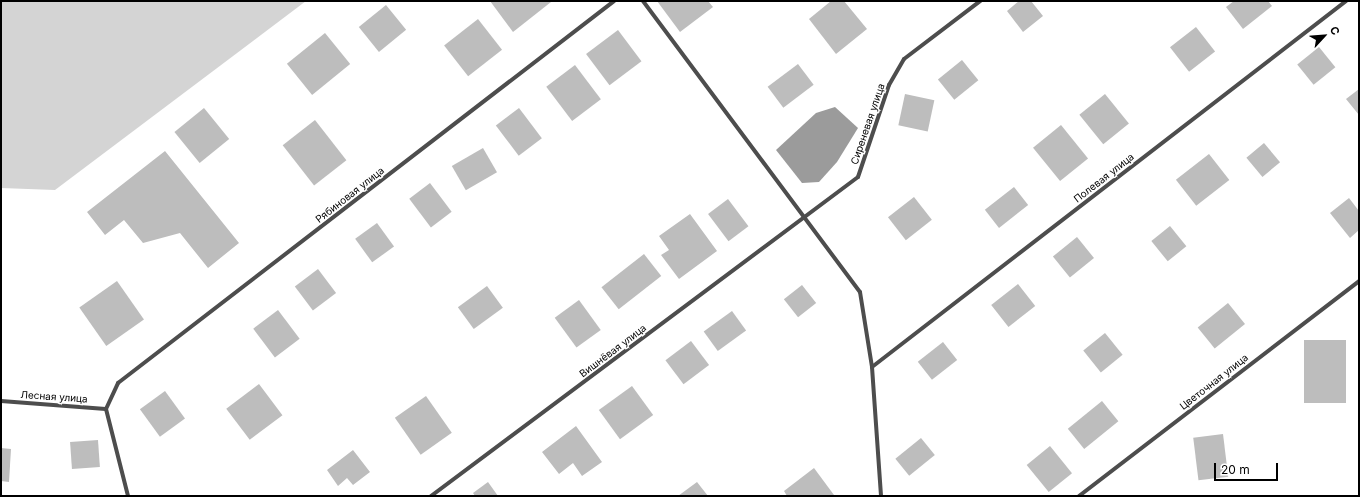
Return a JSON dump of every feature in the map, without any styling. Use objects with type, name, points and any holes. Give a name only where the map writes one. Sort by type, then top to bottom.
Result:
[{"type":"street","name":"Рябиновая улица","points":[[106,409],[118,383],[614,1]]},
{"type":"street","points":[[643,1],[860,292],[872,367],[881,496]]},
{"type":"street","name":"Сиреневая улица","points":[[805,219],[858,177],[889,84],[904,59],[980,1]]},
{"type":"street","name":"Полевая улица","points":[[872,367],[1346,1]]},
{"type":"street","name":"Вишнёвая улица","points":[[431,496],[805,219]]},
{"type":"street","name":"Цветочная улица","points":[[1079,496],[1359,281]]},
{"type":"street","name":"Лесная улица","points":[[1,401],[106,409]]},
{"type":"street","points":[[106,409],[128,496]]},
{"type":"shaded area","points":[[1,1],[306,1],[55,190],[1,188]]},
{"type":"shaded area","points":[[835,107],[858,128],[837,162],[819,182],[802,183],[776,150],[816,113]]},
{"type":"building","points":[[490,1],[550,1],[551,2],[513,32]]},
{"type":"building","points":[[657,1],[708,1],[713,7],[680,32]]},
{"type":"building","points":[[831,1],[844,1],[867,29],[836,54],[809,19]]},
{"type":"building","points":[[1019,1],[1031,1],[1043,16],[1023,32],[1007,11]]},
{"type":"building","points":[[1234,1],[1268,1],[1272,6],[1243,29],[1226,7]]},
{"type":"building","points":[[386,5],[406,30],[379,52],[359,27]]},
{"type":"building","points":[[478,19],[502,50],[468,76],[444,45]]},
{"type":"building","points":[[1196,27],[1215,51],[1189,72],[1170,47]]},
{"type":"building","points":[[618,30],[641,61],[610,85],[586,54]]},
{"type":"building","points":[[325,33],[350,64],[312,95],[287,64]]},
{"type":"building","points":[[1319,47],[1335,67],[1314,85],[1297,65]]},
{"type":"building","points":[[962,60],[978,80],[954,100],[938,80]]},
{"type":"building","points":[[798,64],[814,85],[783,108],[768,87]]},
{"type":"building","points":[[575,65],[601,99],[572,121],[546,87]]},
{"type":"building","points":[[1359,89],[1359,115],[1346,99]]},
{"type":"building","points":[[905,94],[934,100],[928,132],[898,125]]},
{"type":"building","points":[[1105,94],[1129,124],[1103,144],[1079,115]]},
{"type":"building","points":[[204,108],[229,139],[200,163],[174,132]]},
{"type":"building","points":[[519,108],[542,138],[519,156],[496,125]]},
{"type":"building","points":[[315,120],[346,160],[314,185],[283,145]]},
{"type":"building","points":[[1061,125],[1088,158],[1060,181],[1033,148]]},
{"type":"building","points":[[1264,143],[1280,162],[1262,177],[1246,158]]},
{"type":"building","points":[[483,148],[497,172],[466,190],[452,166]]},
{"type":"building","points":[[165,151],[239,243],[208,268],[180,233],[143,243],[124,220],[105,235],[87,212]]},
{"type":"building","points":[[1209,154],[1229,180],[1196,206],[1176,180]]},
{"type":"building","points":[[430,183],[452,212],[431,227],[409,199]]},
{"type":"building","points":[[1014,187],[1028,205],[999,228],[985,210]]},
{"type":"building","points":[[914,197],[932,220],[906,240],[888,217]]},
{"type":"building","points":[[1349,198],[1359,211],[1359,230],[1350,238],[1330,213]]},
{"type":"building","points":[[728,199],[748,226],[728,241],[708,214]]},
{"type":"building","points":[[690,214],[717,251],[679,279],[661,255],[669,250],[659,236]]},
{"type":"building","points":[[377,223],[394,246],[372,262],[355,239]]},
{"type":"building","points":[[1170,226],[1186,246],[1168,261],[1151,241]]},
{"type":"building","points":[[1077,237],[1094,258],[1070,277],[1053,257]]},
{"type":"building","points":[[644,254],[661,276],[619,309],[601,287]]},
{"type":"building","points":[[318,269],[336,293],[313,310],[295,286]]},
{"type":"building","points":[[117,281],[144,320],[106,346],[79,307]]},
{"type":"building","points":[[1018,284],[1035,306],[1008,327],[991,305]]},
{"type":"building","points":[[802,285],[816,303],[798,317],[784,299]]},
{"type":"building","points":[[487,286],[503,308],[474,329],[458,307]]},
{"type":"building","points":[[579,300],[601,330],[576,348],[555,318]]},
{"type":"building","points":[[1228,303],[1245,324],[1215,349],[1198,328]]},
{"type":"building","points":[[278,310],[300,339],[275,357],[253,329]]},
{"type":"building","points":[[732,311],[746,330],[718,351],[704,332]]},
{"type":"building","points":[[1105,333],[1123,355],[1101,372],[1083,351]]},
{"type":"building","points":[[1304,340],[1346,340],[1346,403],[1304,403]]},
{"type":"building","points":[[691,341],[709,365],[683,384],[665,360]]},
{"type":"building","points":[[943,342],[957,360],[932,380],[918,362]]},
{"type":"building","points":[[259,384],[282,415],[250,440],[226,409]]},
{"type":"building","points":[[632,386],[653,415],[620,439],[599,410]]},
{"type":"building","points":[[165,391],[185,419],[160,437],[140,409]]},
{"type":"building","points":[[426,396],[452,433],[421,455],[395,418]]},
{"type":"building","points":[[1102,401],[1118,421],[1084,449],[1068,429]]},
{"type":"building","points":[[576,426],[602,462],[582,476],[573,463],[559,474],[542,452]]},
{"type":"building","points":[[1223,434],[1228,477],[1198,480],[1193,438]]},
{"type":"building","points":[[921,438],[935,455],[909,476],[895,459]]},
{"type":"building","points":[[98,440],[100,467],[72,469],[70,442]]},
{"type":"building","points":[[1050,446],[1072,473],[1049,492],[1027,465]]},
{"type":"building","points":[[1,448],[11,449],[9,482],[1,481]]},
{"type":"building","points":[[353,450],[370,472],[353,485],[347,478],[338,486],[327,470]]},
{"type":"building","points":[[814,468],[834,495],[787,496],[784,491]]},
{"type":"building","points":[[488,482],[498,496],[475,496],[473,493]]},
{"type":"building","points":[[697,482],[708,496],[678,496]]}]
